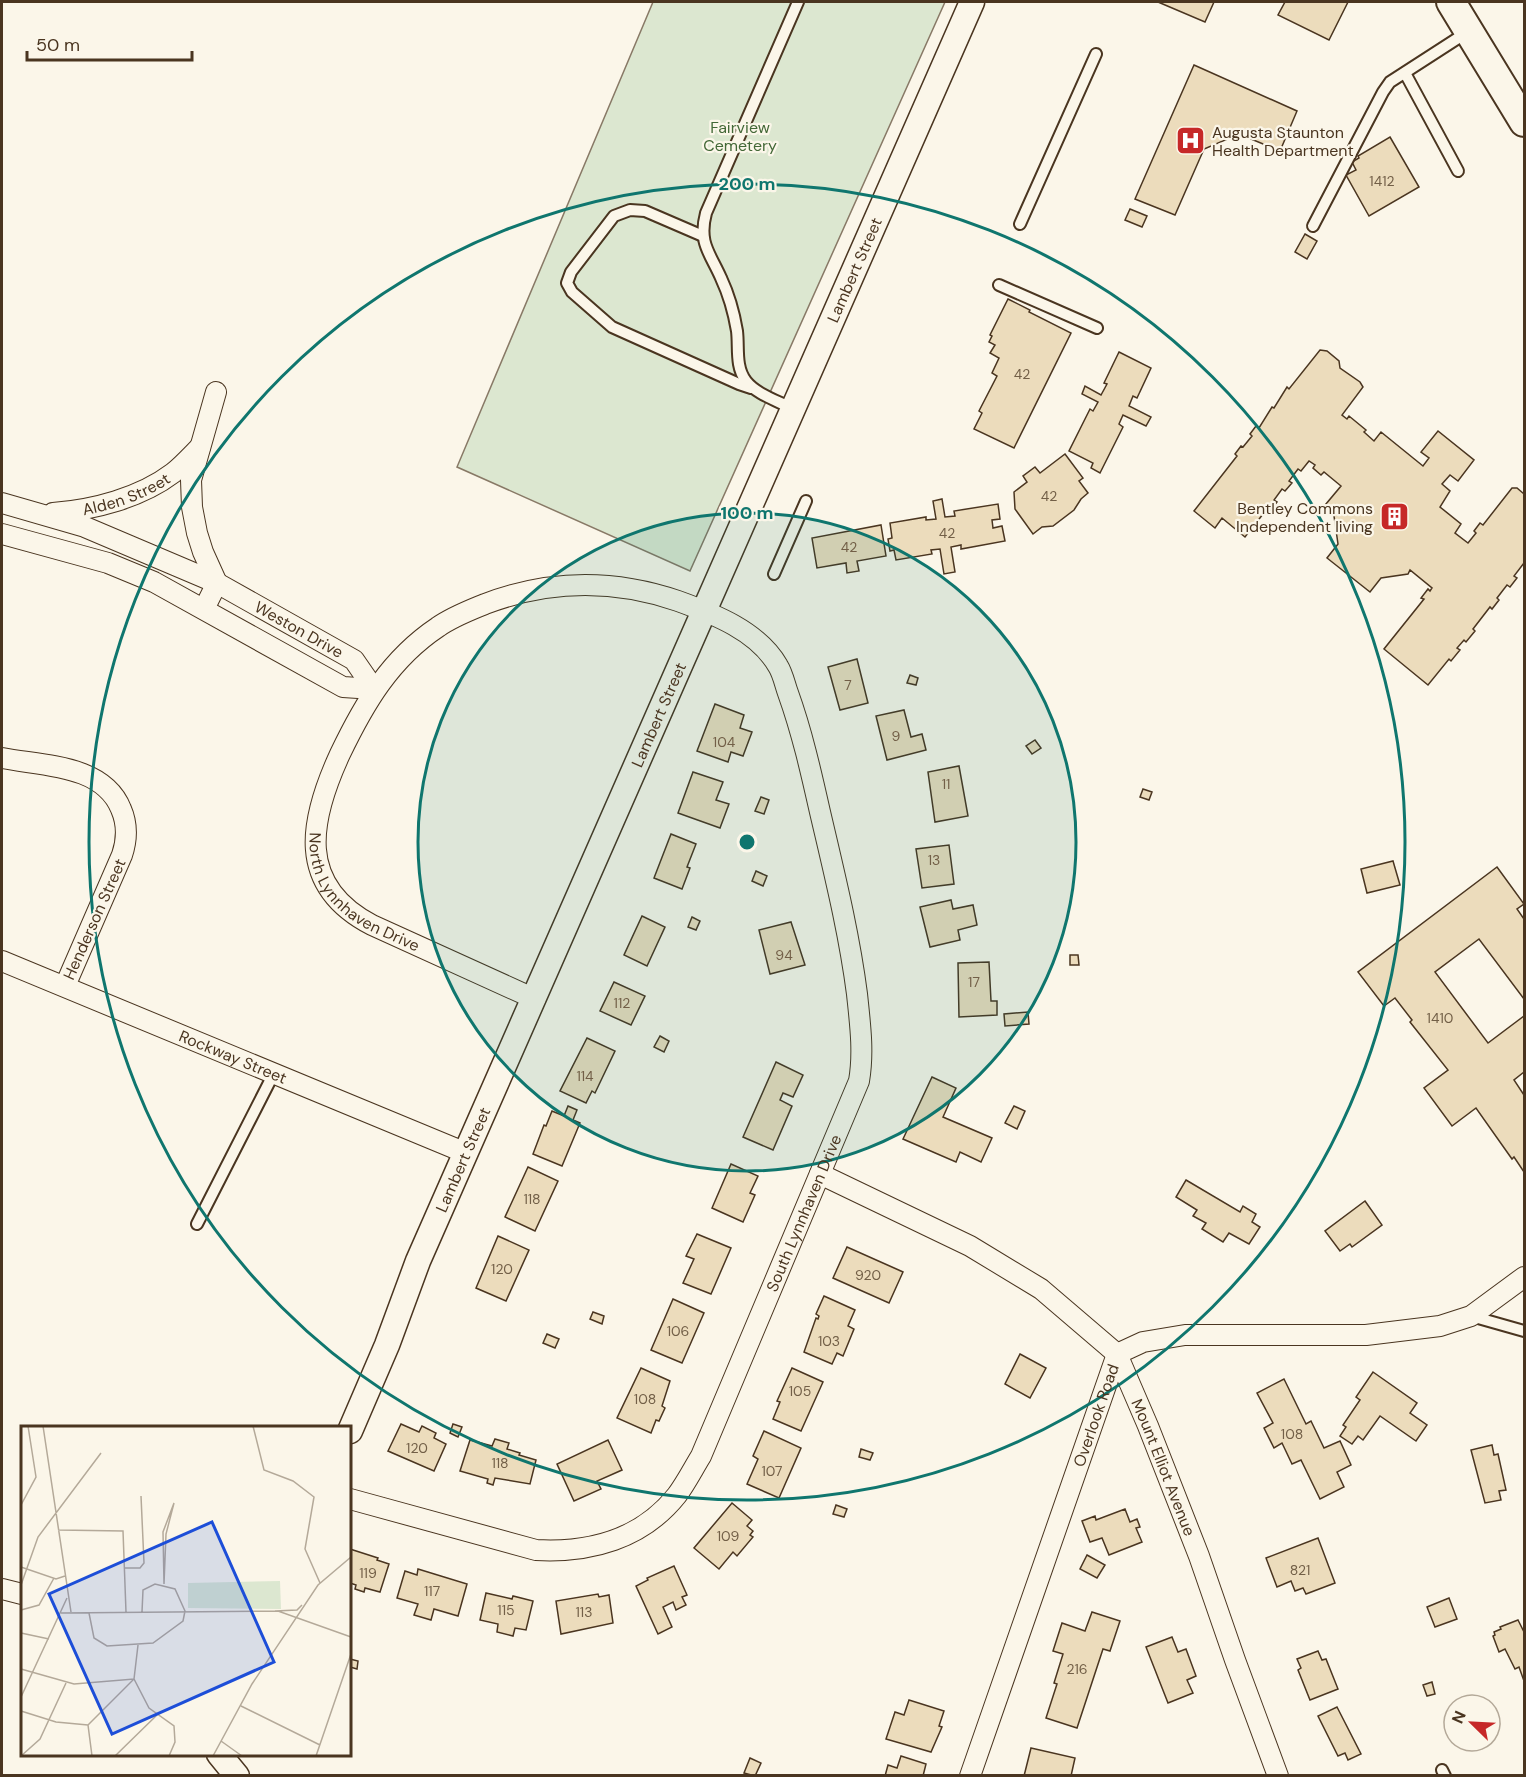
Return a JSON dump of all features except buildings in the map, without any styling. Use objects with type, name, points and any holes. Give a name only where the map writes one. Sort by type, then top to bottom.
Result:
[{"type":"main road","points":[[1451,2],[1524,122]]},
{"type":"street","name":"Lambert Street","points":[[351,1429],[387,1345],[418,1262],[972,2]]},
{"type":"street","name":"Alden Street","points":[[216,392],[191,480],[192,507],[203,552],[218,583]]},
{"type":"street","name":"Alden Street","points":[[40,514],[76,511],[135,493],[174,472],[200,447]]},
{"type":"street","name":"Weston Drive","points":[[2,503],[85,527],[218,583],[354,660],[374,689]]},
{"type":"street","name":"Weston Drive","points":[[2,534],[108,563],[154,582],[343,687],[374,689]]},
{"type":"street","points":[[204,609],[218,583]]},
{"type":"street","name":"North Lynnhaven Drive","points":[[535,999],[359,918],[343,904],[324,880],[318,867],[315,835],[321,799],[356,719],[374,689],[399,657],[439,626],[460,614],[523,591],[588,584],[620,586],[655,593],[705,611]]},
{"type":"street","name":"South Lynnhaven Drive","points":[[351,1499],[536,1550],[555,1551],[593,1547],[633,1533],[672,1500],[701,1456],[859,1077],[862,1034],[851,949],[797,717],[779,668],[765,649],[742,630],[705,611]]},
{"type":"street","name":"Henderson Street","points":[[2,758],[51,765],[92,778],[111,792],[123,814],[126,828],[124,849],[65,986]]},
{"type":"street","name":"Rockway Street","points":[[2,961],[466,1153]]},
{"type":"street","name":"Mount Elliot Avenue","points":[[820,1174],[970,1245],[1041,1289],[1117,1354],[1199,1556],[1234,1660],[1278,1776]]},
{"type":"street","name":"Overlook Road","points":[[970,1776],[1117,1354],[1143,1342],[1185,1335],[1366,1335],[1440,1326],[1472,1316],[1524,1277]]},
{"type":"street","points":[[2,1589],[21,1594]]},
{"type":"street","points":[[220,1756],[237,1776]]},
{"type":"lane","points":[[755,389],[745,380],[740,370],[737,330],[729,299],[720,275],[707,252],[703,236],[706,213],[798,2]]},
{"type":"lane","points":[[1313,226],[1390,82],[1469,32]]},
{"type":"lane","points":[[1020,224],[1096,54]]},
{"type":"lane","points":[[1405,73],[1458,171]]},
{"type":"lane","points":[[703,236],[645,211],[630,210],[615,216],[571,272],[567,283],[572,292],[612,327],[755,389],[794,409]]},
{"type":"lane","points":[[999,285],[1097,328]]},
{"type":"lane","points":[[774,574],[806,501]]},
{"type":"lane","points":[[197,1224],[274,1073]]},
{"type":"lane","points":[[1472,1316],[1524,1331]]},
{"type":"green space","name":"Fairview Cemetery","points":[[653,2],[945,2],[690,571],[457,467]]},
{"type":"place","name":"Augusta Staunton Health Department","points":[[1191,141]]},
{"type":"place","name":"Bentley Commons Independent living","points":[[1394,517]]}]
